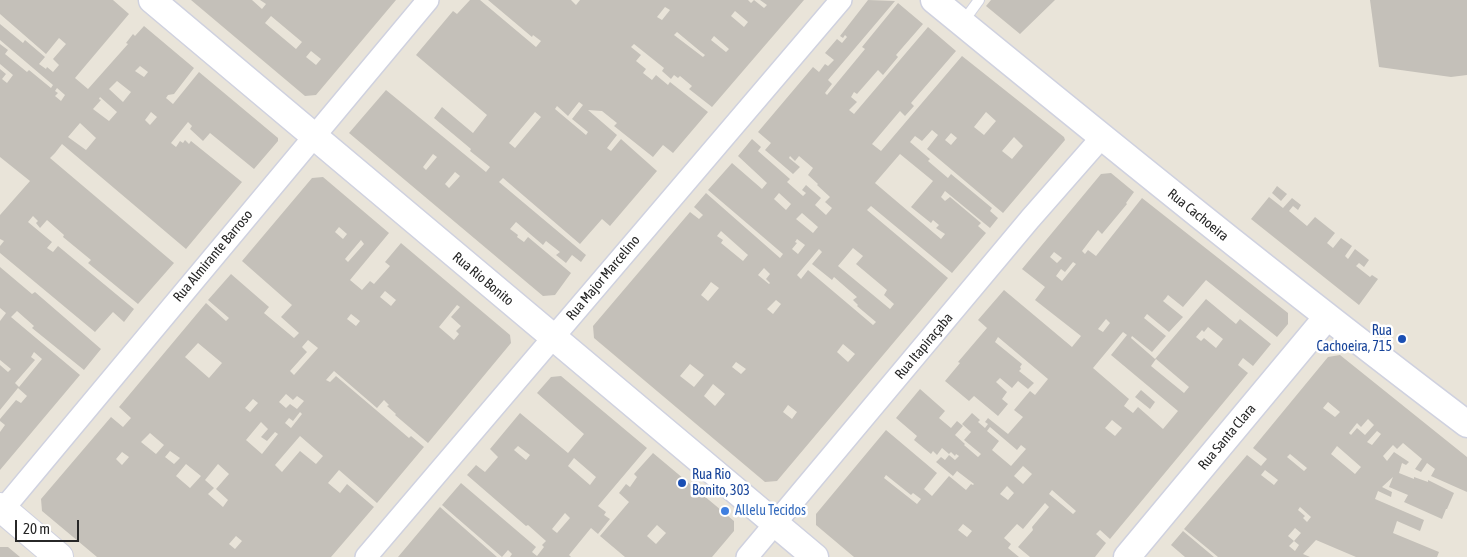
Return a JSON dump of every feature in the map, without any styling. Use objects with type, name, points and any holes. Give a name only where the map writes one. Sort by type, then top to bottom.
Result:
[{"type":"main road","points":[[1,510],[59,557]]},
{"type":"street","name":"Rua Rio Bonito","points":[[152,0],[815,557]]},
{"type":"street","name":"Rua Almirante Barroso","points":[[1,510],[428,0]]},
{"type":"street","name":"Rua Major Marcelino","points":[[366,557],[841,0]]},
{"type":"street","name":"Rua Cachoeira","points":[[934,0],[1227,238],[1467,424]]},
{"type":"street","name":"Rua Itapiraçaba","points":[[747,557],[1030,219],[1102,137]]},
{"type":"street","name":"Rua Santa Clara","points":[[1127,557],[1328,317]]},
{"type":"lane","points":[[962,23],[980,0]]},
{"type":"building","points":[[0,0],[113,0],[129,14],[75,78],[88,89],[128,44],[126,43],[133,34],[135,36],[144,26],[194,68],[174,94],[168,95],[166,98],[173,104],[199,72],[278,138],[278,141],[254,169],[210,133],[203,141],[190,129],[192,126],[188,122],[171,143],[176,147],[180,141],[183,143],[185,140],[189,144],[191,141],[242,182],[186,249],[62,144],[50,158],[174,263],[138,304],[88,263],[91,260],[63,237],[64,235],[47,220],[40,228],[36,223],[38,221],[33,216],[28,222],[52,242],[47,248],[53,252],[58,246],[134,309],[124,322],[113,312],[95,332],[0,253],[0,246],[4,241],[0,239],[0,215],[30,181],[0,157],[0,69],[6,74],[2,79],[7,83],[13,75],[0,64],[0,44],[8,50],[5,54],[27,72],[29,70],[51,88],[53,85],[0,40],[0,24],[23,43],[25,40],[45,57],[39,64],[53,72],[59,65],[53,59],[66,44],[59,38],[46,54],[0,14]],"holes":[[[140,66],[148,72],[144,77],[135,71]],[[117,81],[131,92],[123,102],[109,89]],[[57,88],[65,95],[61,101],[55,96],[58,93],[55,91]],[[100,97],[117,112],[109,121],[93,109],[101,100],[99,99]],[[151,112],[157,117],[150,125],[145,120]],[[80,123],[96,138],[86,150],[68,137]]]},
{"type":"building","points":[[191,0],[252,0],[262,9],[266,4],[260,0],[396,0],[316,95],[305,96]],"holes":[[[271,16],[302,42],[296,49],[265,23]],[[311,51],[321,59],[316,65],[306,57]]]},
{"type":"building","points":[[470,0],[480,0],[536,47],[541,41],[533,35],[532,37],[488,0],[571,0],[576,5],[580,0],[748,0],[751,3],[754,0],[764,8],[767,5],[760,0],[804,0],[712,107],[689,89],[692,86],[680,76],[678,78],[674,75],[671,79],[662,71],[664,68],[634,44],[631,47],[641,55],[636,61],[646,69],[643,73],[652,80],[656,75],[668,85],[670,82],[708,112],[673,153],[663,145],[653,157],[614,126],[617,123],[602,111],[588,110],[617,135],[607,148],[611,151],[621,139],[657,171],[610,226],[602,219],[580,244],[503,178],[499,182],[586,255],[581,262],[572,255],[566,263],[556,255],[560,252],[546,241],[543,245],[516,222],[510,229],[518,235],[517,237],[524,242],[528,237],[571,273],[555,295],[543,296],[349,133],[386,90],[486,172],[490,167],[434,118],[442,107],[473,133],[487,115],[416,55],[453,11],[457,14]],"holes":[[[665,7],[670,10],[662,20],[657,17]],[[735,11],[748,22],[744,27],[731,16]],[[677,32],[705,55],[703,57],[674,35]],[[714,36],[729,49],[726,52],[711,40]],[[579,102],[583,105],[572,119],[588,132],[586,135],[555,109],[557,106],[568,116]],[[535,112],[541,117],[515,148],[509,143]],[[433,154],[437,157],[426,170],[423,167]],[[455,172],[460,176],[449,188],[445,184]]]},
{"type":"building","points":[[868,0],[895,1],[828,80],[832,84],[825,93],[827,95],[865,49],[862,47],[898,3],[923,24],[896,55],[898,57],[883,75],[878,70],[857,94],[854,92],[851,97],[857,102],[849,110],[854,114],[928,27],[956,51],[911,103],[914,106],[905,116],[900,111],[872,144],[881,151],[962,56],[1064,137],[1065,140],[1003,213],[927,149],[938,135],[932,130],[922,141],[915,136],[910,142],[930,159],[928,161],[948,178],[951,174],[992,208],[990,211],[998,218],[990,228],[945,191],[941,197],[945,201],[950,197],[981,223],[978,226],[986,233],[952,273],[871,206],[867,210],[948,278],[777,481],[765,482],[594,338],[593,326],[690,212],[699,219],[703,215],[694,207],[706,193],[780,258],[783,254],[708,190],[732,163],[762,189],[767,183],[738,156],[752,139],[761,147],[758,151],[790,179],[787,182],[803,196],[806,193],[802,190],[806,185],[821,198],[815,205],[826,215],[832,208],[825,202],[830,197],[808,175],[813,168],[799,156],[795,161],[790,156],[789,158],[800,167],[793,174],[765,150],[771,143],[758,132],[813,67],[819,72],[825,64],[828,66],[834,60],[825,53],[837,39],[842,43],[847,37],[845,35],[843,38],[840,36]],"holes":[[[986,112],[996,121],[984,135],[974,127]],[[951,133],[957,138],[951,145],[945,140]],[[1014,137],[1023,146],[1012,159],[1002,151]],[[900,154],[933,181],[911,207],[931,223],[933,220],[939,225],[936,228],[945,234],[941,239],[875,183]],[[779,193],[791,204],[786,210],[774,199]],[[802,213],[818,227],[813,233],[796,219]],[[721,231],[748,255],[743,261],[721,243],[723,240],[717,236]],[[797,239],[805,245],[798,254],[792,249],[797,243],[795,242]],[[853,248],[863,256],[856,264],[887,290],[884,295],[894,304],[890,309],[838,266]],[[819,249],[822,252],[812,264],[832,280],[834,277],[857,297],[853,300],[857,306],[876,322],[873,325],[808,270],[801,279],[797,275]],[[764,268],[770,274],[766,279],[770,283],[758,275]],[[711,282],[719,288],[708,301],[701,295]],[[776,300],[781,304],[773,314],[767,309]],[[843,344],[855,354],[848,362],[837,352]],[[736,362],[746,369],[741,374],[732,367]],[[690,364],[704,375],[694,387],[680,376]],[[713,384],[725,394],[715,406],[704,396]],[[788,405],[797,412],[792,419],[783,412]]]},
{"type":"building","points":[[991,0],[1055,0],[1020,34],[986,6]]},
{"type":"building","points":[[1370,0],[1467,0],[1467,75],[1451,77],[1379,67]]},
{"type":"building","points":[[1111,173],[1134,192],[1127,204],[1102,234],[1098,230],[1082,251],[1085,254],[1088,250],[1096,256],[1142,198],[1288,313],[1288,324],[1277,337],[1206,280],[1183,307],[1168,295],[1163,301],[1183,317],[1169,332],[1147,314],[1144,318],[1166,336],[1152,352],[1132,336],[1131,338],[1155,359],[1206,299],[1236,324],[1240,319],[1271,344],[1253,366],[1243,358],[1238,365],[1248,373],[1110,539],[1100,530],[1096,534],[1106,543],[1095,557],[1030,557],[1018,547],[1049,507],[1045,503],[1023,529],[1017,524],[1004,538],[1011,544],[1008,548],[1019,557],[854,557],[816,525],[816,514],[886,430],[937,473],[924,489],[932,496],[949,476],[966,490],[971,484],[974,484],[957,471],[953,476],[936,462],[941,457],[945,460],[949,455],[955,460],[959,456],[956,454],[955,456],[951,452],[949,454],[942,448],[937,455],[933,451],[931,454],[914,440],[917,436],[896,418],[920,389],[945,411],[939,418],[951,428],[957,421],[963,426],[955,435],[978,457],[981,454],[964,440],[971,432],[962,424],[972,413],[985,428],[988,424],[985,422],[988,418],[1008,434],[1023,417],[1014,410],[1030,391],[1035,395],[1048,379],[998,337],[995,342],[1022,364],[1019,371],[1034,383],[1028,389],[1018,381],[1012,388],[1000,378],[996,382],[1007,392],[1002,399],[1008,404],[998,416],[974,396],[969,401],[945,381],[960,363],[958,362],[987,328],[978,320],[1004,290],[1072,347],[1081,336],[1035,300],[1045,287],[1022,269],[1101,174]],"holes":[[[1054,252],[1062,258],[1057,263],[1050,257]],[[1073,262],[1076,264],[1062,281],[1056,276],[1061,269],[1065,272]],[[1106,319],[1110,323],[1103,332],[1098,329]],[[1208,327],[1223,339],[1216,348],[1204,338],[1201,341],[1196,337],[1202,330],[1204,332]],[[1123,332],[1127,335],[1111,355],[1178,411],[1163,429],[1138,407],[1133,413],[1124,406],[1129,399],[1093,368]],[[1156,359],[1189,387],[1184,393],[1151,366]],[[1112,420],[1122,428],[1115,436],[1105,428]],[[990,427],[1017,450],[1021,445],[1026,449],[1011,466],[992,450],[999,441],[987,431]],[[1023,466],[1032,474],[1023,484],[1014,476]],[[886,475],[911,495],[913,493],[921,499],[917,504],[884,478]],[[1007,486],[1014,493],[1008,500],[1000,494]],[[1052,490],[1076,511],[1073,514],[1049,494]],[[963,524],[972,531],[967,537],[958,530]]]},
{"type":"building","points":[[323,177],[389,233],[350,280],[362,290],[370,281],[374,284],[390,266],[385,262],[401,243],[510,335],[511,343],[428,443],[395,415],[384,400],[377,408],[334,371],[326,380],[330,382],[336,376],[409,438],[411,436],[424,447],[377,503],[339,470],[328,483],[340,493],[347,484],[374,507],[331,557],[97,557],[42,511],[41,499],[111,417],[123,427],[131,418],[119,407],[206,303],[226,321],[229,318],[208,300],[231,274],[269,307],[264,313],[294,338],[299,333],[281,317],[292,305],[242,261],[312,178]],"holes":[[[339,227],[347,234],[343,239],[335,232]],[[361,240],[364,244],[348,262],[345,259]],[[385,291],[396,300],[391,306],[380,297]],[[457,305],[460,307],[451,317],[461,326],[456,331],[459,334],[454,340],[439,327]],[[351,314],[360,321],[356,326],[347,319]],[[308,340],[318,348],[294,375],[290,371],[307,352],[302,347]],[[198,343],[222,363],[209,378],[185,357]],[[286,394],[293,400],[297,396],[304,401],[297,409],[290,404],[286,408],[279,402]],[[253,399],[258,403],[250,412],[245,408]],[[300,412],[302,414],[291,428],[285,423],[289,418],[293,421]],[[261,422],[268,429],[261,437],[267,441],[275,432],[278,434],[262,454],[246,440]],[[150,433],[164,445],[156,454],[141,442]],[[300,436],[323,456],[316,464],[300,451],[282,472],[275,465]],[[170,451],[180,458],[174,464],[165,457]],[[122,452],[129,457],[122,465],[116,459]],[[186,464],[201,476],[190,488],[176,476]],[[218,464],[229,474],[216,489],[228,500],[223,507],[208,494],[214,488],[205,480]],[[236,536],[242,541],[235,549],[229,544]]]},
{"type":"building","points":[[1277,186],[1287,194],[1281,201],[1272,193]]},
{"type":"building","points":[[1269,197],[1283,208],[1292,198],[1301,205],[1298,210],[1293,206],[1289,211],[1307,226],[1315,217],[1335,233],[1327,243],[1333,248],[1341,238],[1352,246],[1345,256],[1348,259],[1355,249],[1369,260],[1364,267],[1359,263],[1356,266],[1370,277],[1372,275],[1378,279],[1359,305],[1251,219]]},
{"type":"building","points":[[0,267],[32,294],[35,292],[101,349],[84,370],[32,328],[34,326],[17,311],[11,317],[80,375],[0,470],[0,432],[5,425],[0,419],[16,400],[21,403],[27,396],[18,388],[0,410],[0,365],[8,372],[11,369],[0,360],[0,321],[6,313],[0,308]],"holes":[[[34,352],[42,359],[19,387],[15,383],[35,360],[31,357]]]},
{"type":"building","points":[[1340,355],[1467,457],[1467,492],[1431,476],[1435,469],[1427,463],[1421,472],[1415,469],[1422,459],[1403,443],[1397,449],[1393,445],[1383,456],[1387,461],[1394,452],[1409,462],[1406,465],[1402,463],[1399,473],[1414,479],[1414,477],[1428,482],[1428,480],[1454,493],[1442,519],[1404,502],[1408,495],[1389,487],[1393,477],[1382,487],[1392,492],[1391,497],[1378,491],[1375,499],[1424,520],[1420,531],[1397,521],[1393,533],[1439,552],[1437,557],[1356,557],[1316,540],[1303,554],[1310,557],[1218,557],[1184,529],[1247,455],[1261,466],[1267,459],[1253,448],[1328,357]],"holes":[[[1328,402],[1340,412],[1335,417],[1323,408]],[[1368,419],[1374,425],[1365,435],[1357,428],[1351,435],[1349,433],[1357,423],[1361,427]],[[1377,431],[1381,434],[1372,445],[1367,442]],[[1337,446],[1361,467],[1355,474],[1331,454]],[[1290,454],[1307,468],[1304,471],[1287,457]],[[1265,470],[1278,480],[1274,485],[1261,475]],[[1300,507],[1311,517],[1307,522],[1303,518],[1305,516],[1298,510]],[[1295,528],[1301,533],[1294,541],[1288,536]],[[1294,541],[1299,545],[1295,551],[1289,546]]]},
{"type":"building","points":[[561,376],[647,448],[598,506],[606,512],[604,515],[610,519],[598,534],[591,528],[569,555],[571,557],[510,557],[512,554],[508,550],[502,557],[442,505],[461,483],[536,547],[532,552],[537,556],[546,541],[467,475],[476,465],[485,472],[498,457],[490,449],[520,413],[568,453],[584,434],[537,393],[551,377]],"holes":[[[518,446],[530,455],[526,460],[514,450]],[[574,458],[596,477],[590,485],[568,466]],[[565,513],[570,518],[557,533],[552,529]]]},
{"type":"building","points":[[1141,390],[1155,402],[1150,409],[1135,397]]},
{"type":"building","points":[[653,453],[734,521],[734,531],[712,557],[625,557],[600,536],[629,502],[619,493],[626,484],[630,487],[637,477],[634,474]],"holes":[[[657,525],[666,533],[656,544],[647,536]]]},
{"type":"building","points":[[440,507],[497,557],[398,557]]},
{"type":"building","points":[[1183,531],[1214,557],[1185,557],[1171,545]]},
{"type":"building","points":[[0,547],[8,547],[20,557],[0,557]]},
{"type":"place","name":"Rua Cachoeira, 715","points":[[1402,339]]},
{"type":"place","name":"Rua Rio Bonito, 303","points":[[682,483]]},
{"type":"place","name":"Allelu Tecidos","points":[[725,511]]}]
